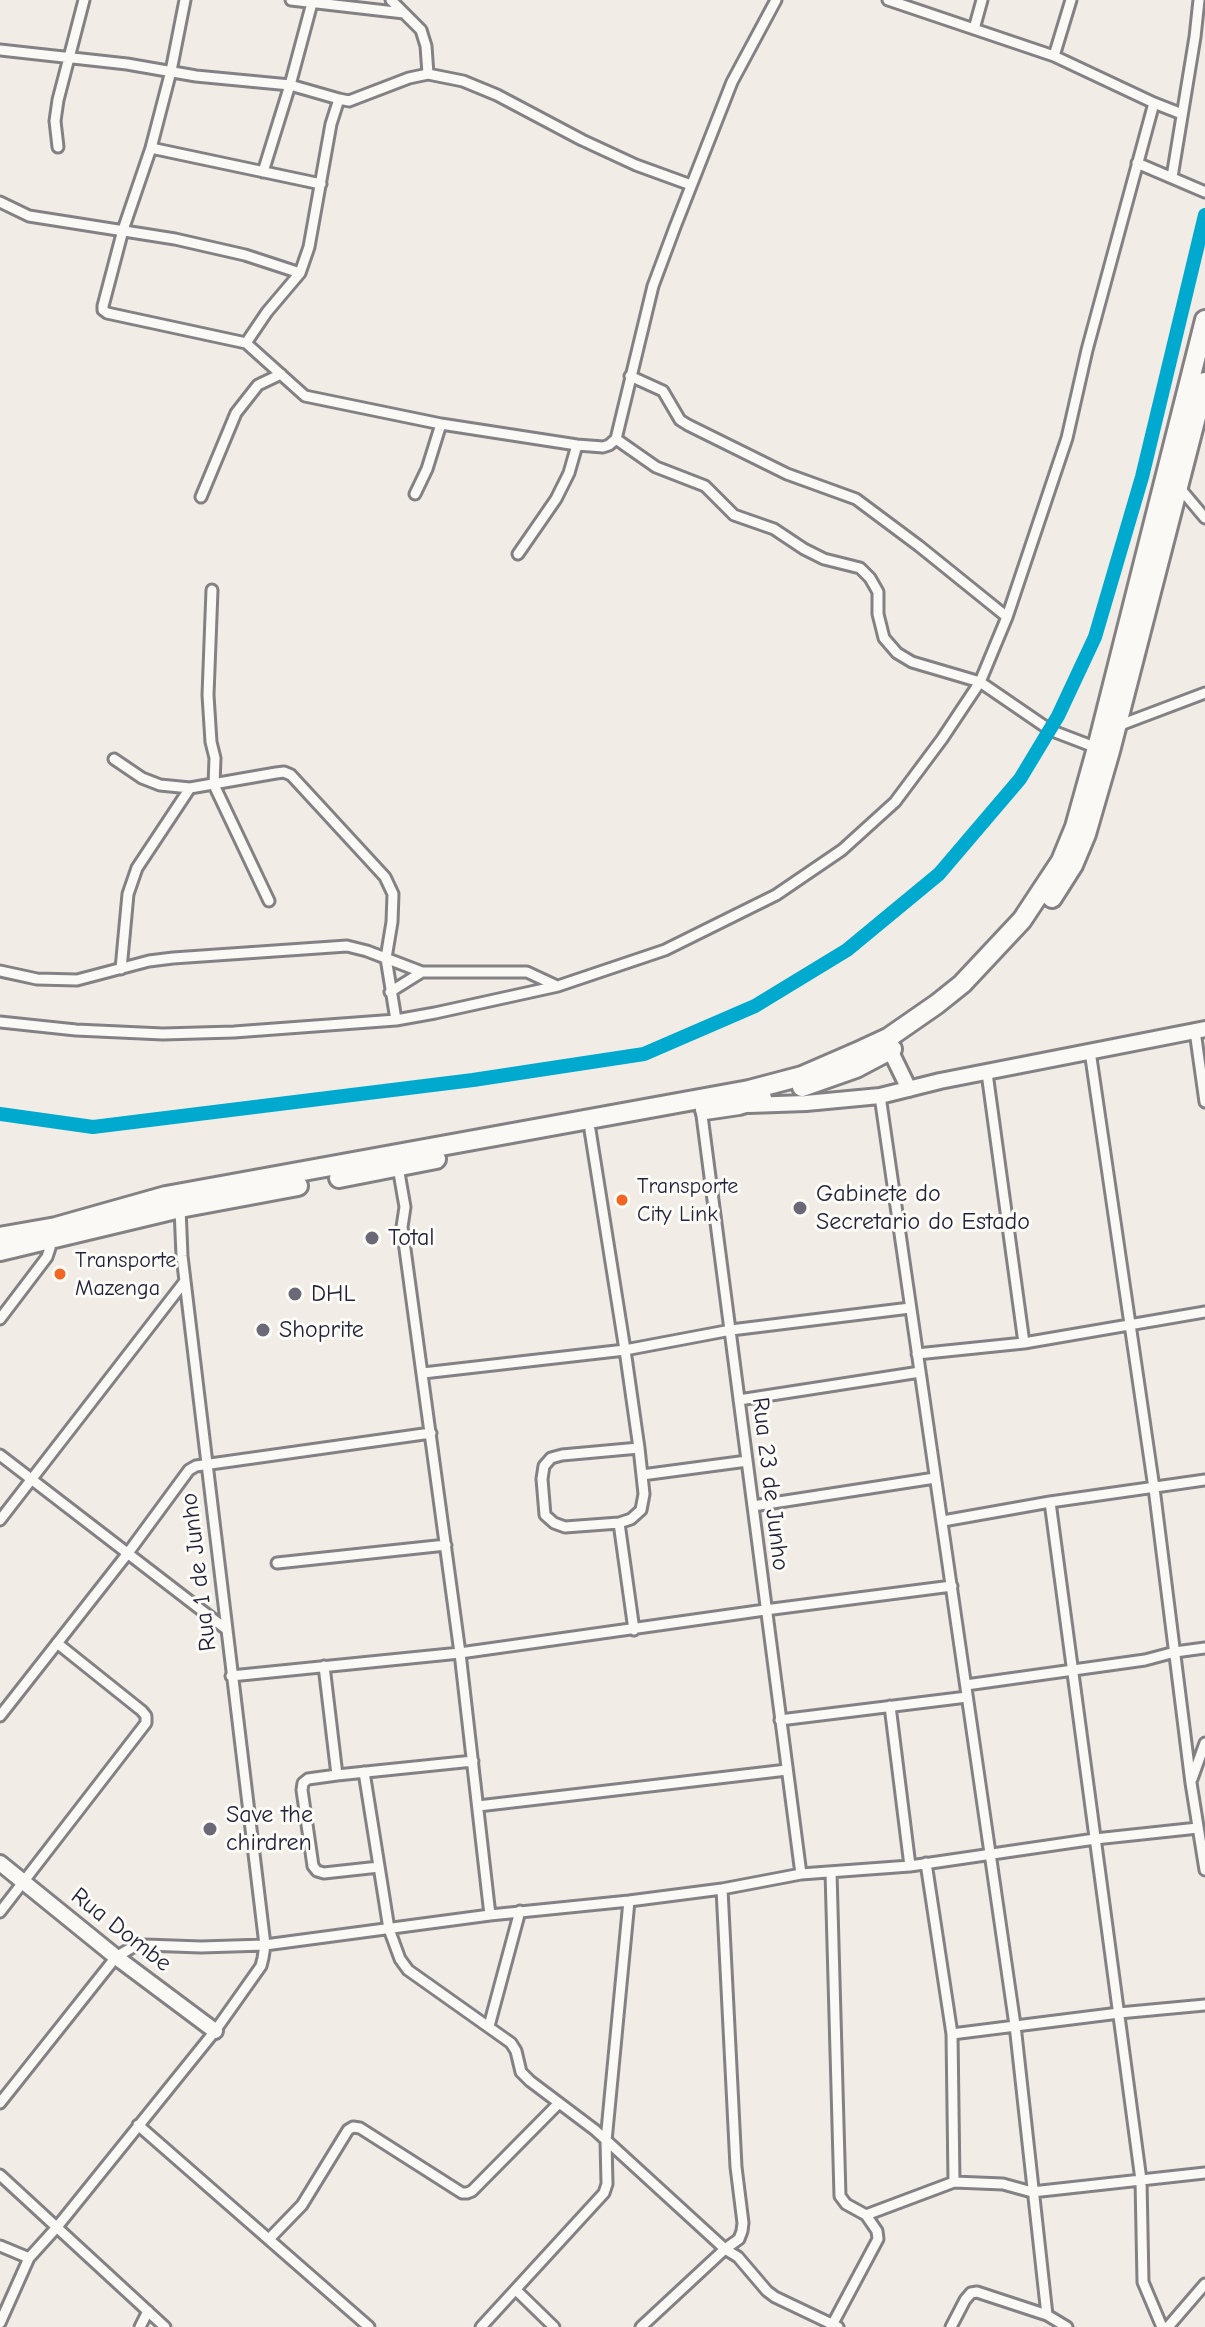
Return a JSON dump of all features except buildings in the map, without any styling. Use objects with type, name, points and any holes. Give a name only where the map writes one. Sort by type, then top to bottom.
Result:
[{"type":"highway","points":[[0,1251],[49,1240],[180,1201],[398,1167],[700,1105],[802,1076],[888,1038],[962,984],[1022,920],[1061,861],[1075,827],[1205,320]]},
{"type":"highway","points":[[0,1237],[700,1105],[739,1105],[835,1076],[914,1035],[972,992],[1032,927],[1073,865],[1086,834],[1205,382]]},
{"type":"street","points":[[58,147],[56,110],[84,0]]},
{"type":"street","points":[[185,0],[151,148],[123,230],[103,310],[246,343],[305,396],[441,424],[603,447],[616,439],[653,286],[691,185],[732,82],[776,0]]},
{"type":"street","points":[[291,0],[404,13]]},
{"type":"street","points":[[391,0],[421,30],[426,46],[428,74]]},
{"type":"street","points":[[974,29],[982,0]]},
{"type":"street","points":[[1054,56],[1071,0]]},
{"type":"street","points":[[1172,177],[1199,0]]},
{"type":"street","points":[[891,1],[1054,56],[1182,114]]},
{"type":"street","points":[[263,172],[312,3]]},
{"type":"street","points":[[0,50],[127,64],[225,80],[290,85],[349,101],[428,74],[463,81],[497,95],[636,165],[691,185]]},
{"type":"street","points":[[246,343],[300,273],[309,247],[331,124],[339,99]]},
{"type":"street","points":[[0,1022],[163,1034],[396,1020],[558,986],[665,950],[776,895],[842,850],[895,802],[980,682],[1007,617],[1067,438],[1087,350],[1154,103]]},
{"type":"street","points":[[151,148],[321,184]]},
{"type":"street","points":[[1137,163],[1205,192]]},
{"type":"street","points":[[0,202],[29,216],[123,230],[245,255],[300,273]]},
{"type":"street","points":[[201,497],[236,413],[258,385],[281,374]]},
{"type":"street","points":[[630,376],[663,391],[680,420],[688,425],[787,474],[856,499],[1007,617]]},
{"type":"street","points":[[415,494],[427,469],[441,424]]},
{"type":"street","points":[[616,439],[656,467],[705,486],[734,515],[774,529],[824,559],[860,568],[878,592],[878,614],[884,638],[897,653],[912,662],[980,682],[1050,730],[1097,748]]},
{"type":"street","points":[[518,554],[556,499],[569,473],[577,445]]},
{"type":"street","points":[[1177,486],[1205,518]]},
{"type":"street","points":[[212,590],[208,695],[211,742],[216,764],[214,785],[269,901]]},
{"type":"street","points":[[1115,727],[1205,693]]},
{"type":"street","points":[[114,759],[160,785],[190,788],[276,773],[291,775],[389,885],[394,901],[386,958],[396,1020]]},
{"type":"street","points":[[121,969],[128,894],[137,868],[190,788]]},
{"type":"street","points":[[0,971],[37,979],[77,980],[173,958],[347,946],[422,972],[527,972],[558,986]]},
{"type":"street","points":[[390,992],[422,972]]},
{"type":"street","points":[[739,1105],[783,1105],[880,1096],[1200,1030],[1205,1102]]},
{"type":"street","points":[[890,1050],[909,1089]]},
{"type":"street","points":[[1090,1051],[1154,1488],[1205,1870]]},
{"type":"street","points":[[987,1073],[1024,1343]]},
{"type":"street","points":[[880,1096],[1015,2025],[1047,2315]]},
{"type":"street","name":"Rua 23 de Junho","points":[[700,1105],[801,1874]]},
{"type":"street","points":[[590,1130],[625,1350],[639,1448],[644,1494],[641,1510],[631,1519],[619,1523],[565,1527],[545,1515],[542,1479],[544,1466],[551,1458],[639,1448]]},
{"type":"street","points":[[398,1167],[405,1207],[402,1227],[460,1653],[490,1915]]},
{"type":"street","name":"Rua 1 de Junho","points":[[180,1201],[185,1281],[265,1945]]},
{"type":"street","points":[[0,1319],[47,1257],[49,1240]]},
{"type":"street","points":[[0,1520],[185,1281]]},
{"type":"street","points":[[423,1373],[625,1350],[731,1330],[910,1308]]},
{"type":"street","points":[[917,1354],[1024,1343],[1205,1312]]},
{"type":"street","points":[[739,1400],[920,1372]]},
{"type":"street","points":[[0,1716],[189,1470],[196,1466],[431,1433]]},
{"type":"street","points":[[0,1455],[226,1629]]},
{"type":"street","points":[[642,1475],[747,1461]]},
{"type":"street","points":[[753,1506],[935,1478]]},
{"type":"street","points":[[943,1521],[1205,1480]]},
{"type":"street","points":[[1050,1502],[1141,2180],[1143,2282],[1162,2327]]},
{"type":"street","points":[[619,1523],[634,1630]]},
{"type":"street","points":[[277,1563],[446,1545]]},
{"type":"street","points":[[231,1676],[460,1653],[952,1586]]},
{"type":"street","points":[[0,1912],[146,1723],[142,1711],[57,1643]]},
{"type":"street","points":[[966,1685],[1074,1671],[1205,1648]]},
{"type":"street","points":[[324,1666],[337,1775]]},
{"type":"street","points":[[780,1720],[967,1697]]},
{"type":"street","points":[[890,1706],[910,1866]]},
{"type":"street","points":[[1191,1783],[1205,1743]]},
{"type":"street","points":[[379,1867],[324,1873],[317,1871],[313,1866],[303,1783],[308,1779],[337,1775],[473,1761]]},
{"type":"street","points":[[478,1806],[787,1770]]},
{"type":"street","points":[[364,1772],[389,1929],[400,1959],[408,1970],[511,2043],[521,2072],[606,2141],[744,2263],[767,2291],[834,2326],[878,2239],[877,2231],[866,2215],[846,2204],[840,2196],[831,1872]]},
{"type":"street","points":[[0,2103],[116,1957],[133,1947],[265,1945],[520,1911],[722,1889],[801,1874],[910,1866],[1095,1839],[1198,1828]]},
{"type":"street","name":"Rua Dombe","points":[[0,1863],[116,1957],[215,2031]]},
{"type":"street","points":[[926,1863],[952,2034],[954,2182]]},
{"type":"street","points":[[641,2327],[739,2239],[743,2223],[736,2167],[722,1889]]},
{"type":"street","points":[[481,2327],[604,2193],[607,2184],[606,2141],[629,1901]]},
{"type":"street","points":[[489,2026],[520,1911]]},
{"type":"street","points":[[0,2323],[29,2258],[215,2031],[261,1966],[265,1945]]},
{"type":"street","points":[[952,2034],[1205,2005]]},
{"type":"street","points":[[269,2239],[302,2205],[348,2130],[353,2127],[360,2128],[462,2193],[467,2193],[559,2103]]},
{"type":"street","points":[[138,2125],[369,2327]]},
{"type":"street","points":[[866,2215],[954,2182],[1003,2184],[1032,2192],[1205,2173]]},
{"type":"street","points":[[0,2175],[165,2327]]},
{"type":"street","points":[[0,2246],[29,2258]]},
{"type":"street","points":[[1168,2327],[1205,2284]]},
{"type":"street","points":[[516,2290],[554,2327]]},
{"type":"street","points":[[951,2327],[965,2300],[971,2293],[977,2292],[1047,2315],[1067,2327]]},
{"type":"street","points":[[140,2327],[148,2311]]},
{"type":"transit line","points":[[0,1114],[93,1127],[473,1080],[644,1054],[755,1006],[847,950],[939,874],[1020,779],[1058,716],[1095,637],[1142,477],[1205,215]]},
{"type":"place","name":"Transporte City Link","points":[[622,1200]]},
{"type":"place","name":"Gabinete do Secretario do Estado","points":[[800,1208]]},
{"type":"place","name":"Total","points":[[372,1238]]},
{"type":"place","name":"Transporte Mazenga","points":[[60,1274]]},
{"type":"place","name":"DHL","points":[[295,1294]]},
{"type":"place","name":"Shoprite","points":[[263,1330]]},
{"type":"place","name":"Save the chirdren","points":[[210,1829]]}]
